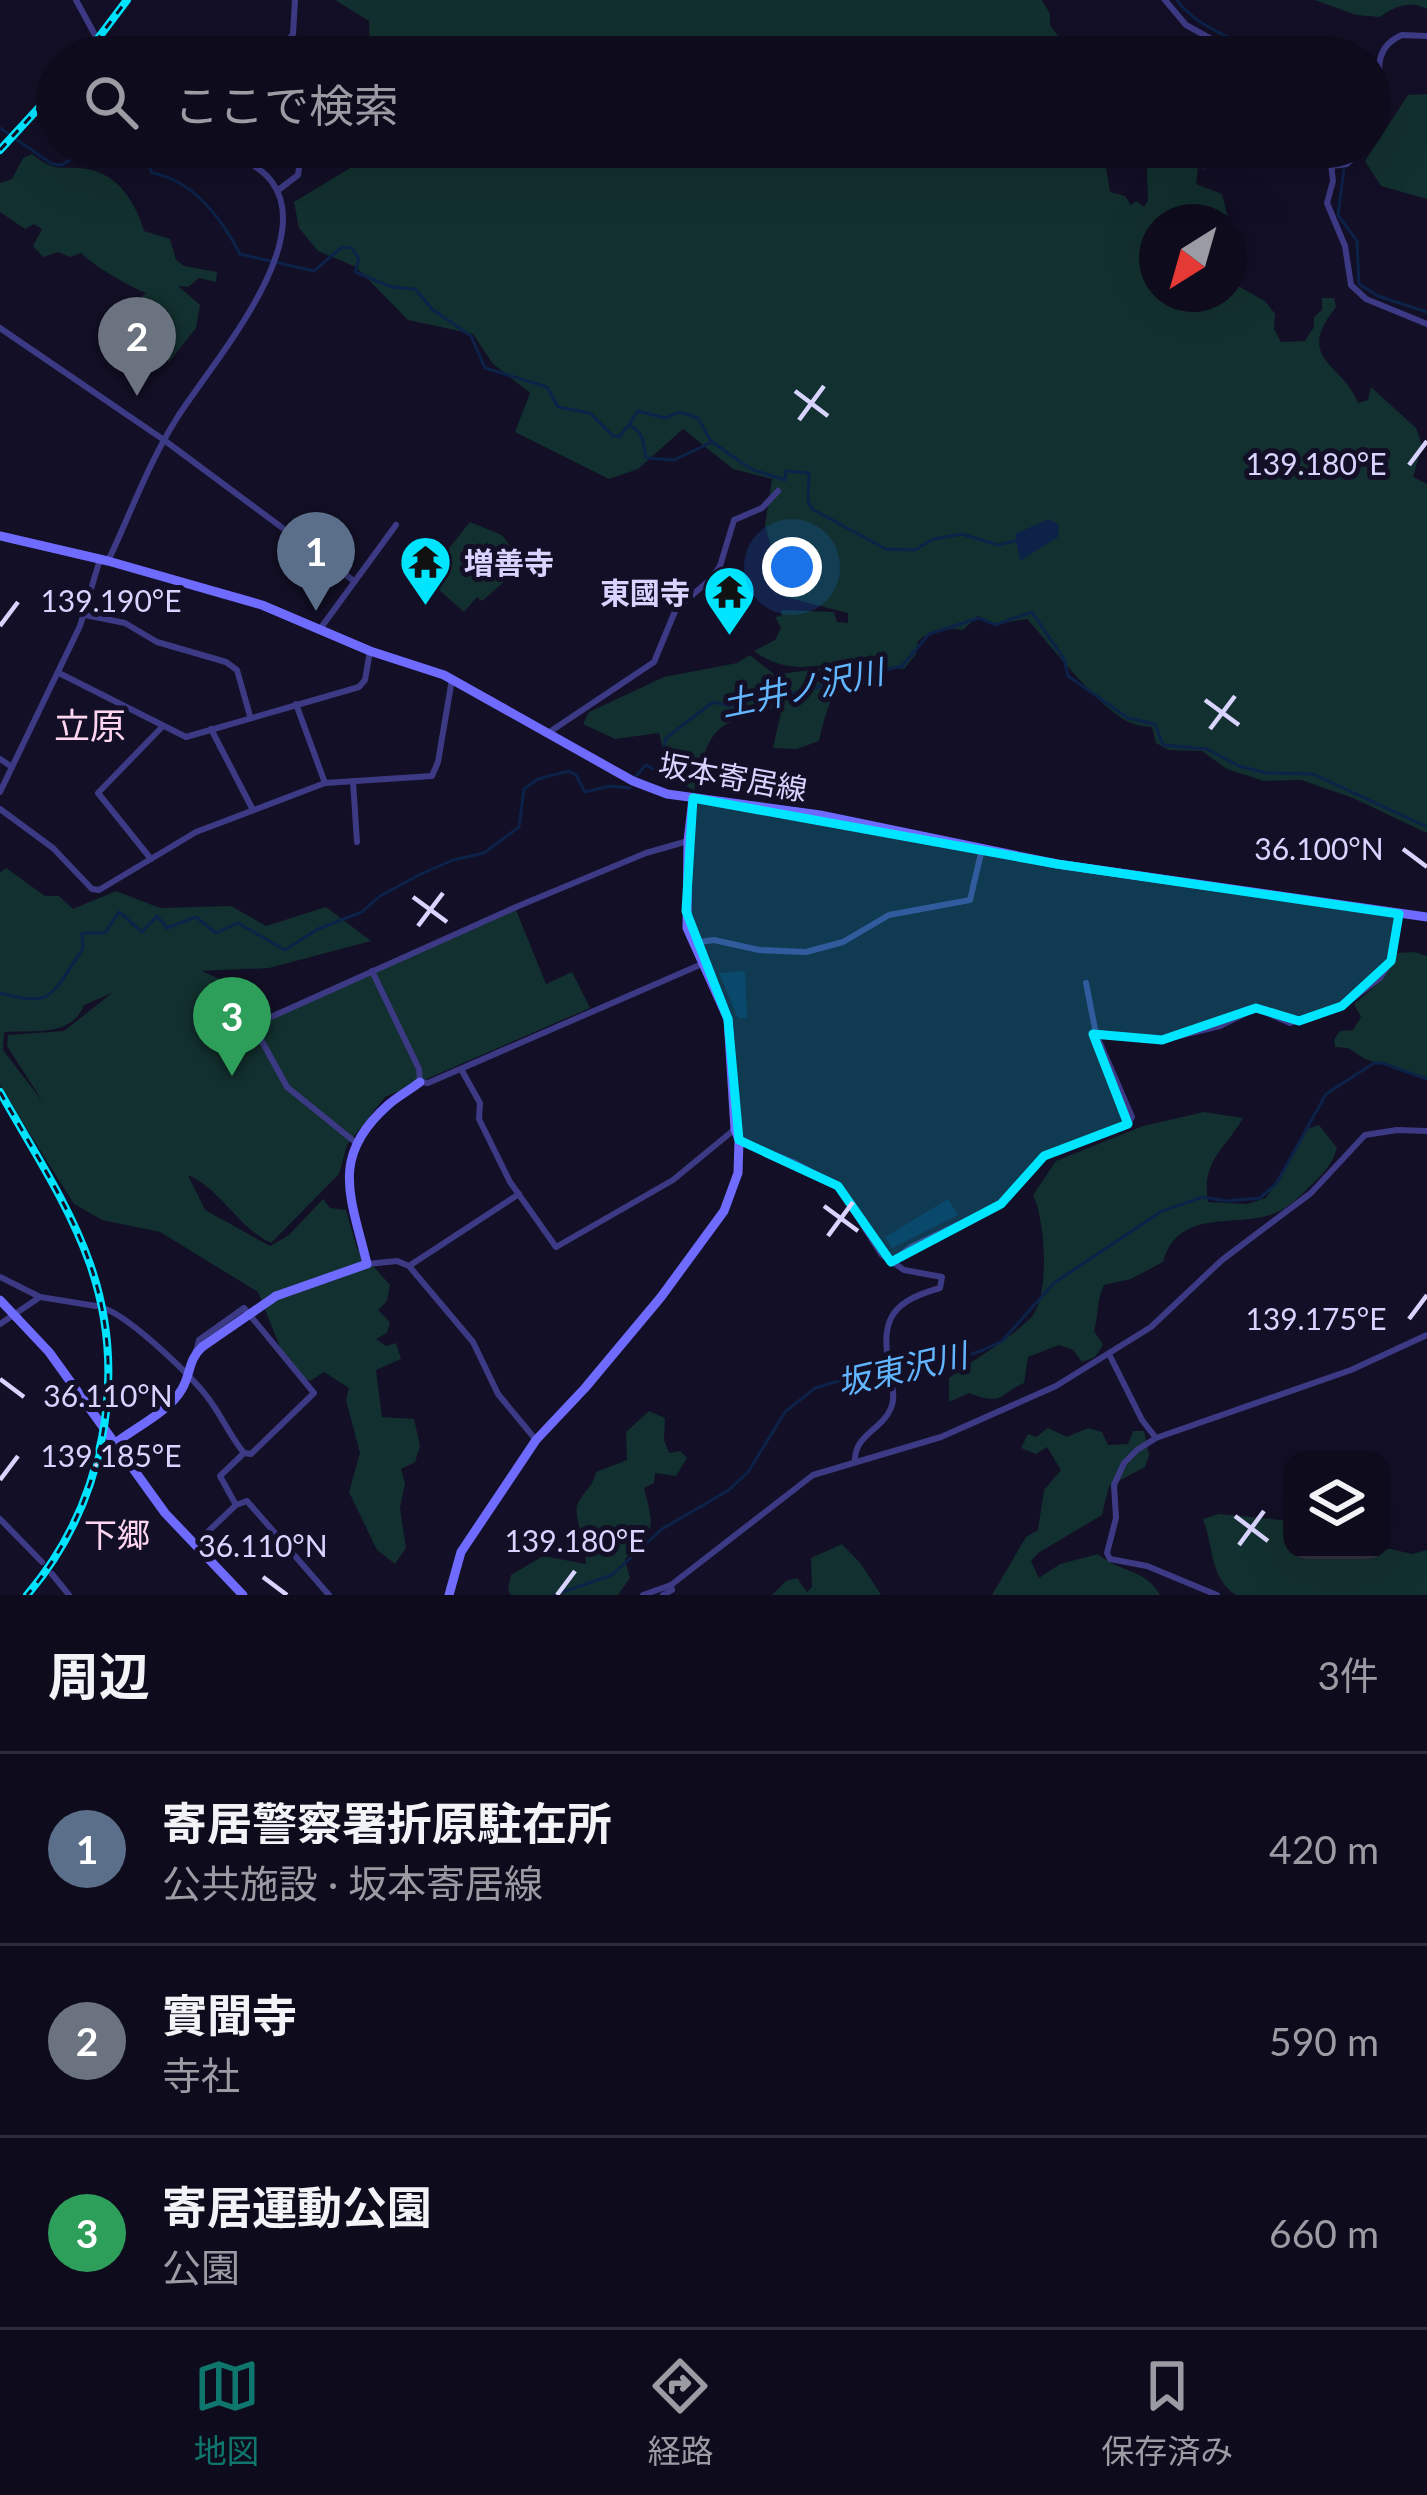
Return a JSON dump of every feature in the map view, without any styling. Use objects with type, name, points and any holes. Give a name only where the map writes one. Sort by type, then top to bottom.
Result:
[{"type":"street","points":[[76,0],[96,36]]},
{"type":"street","points":[[291,36],[295,0]]},
{"type":"street","points":[[1165,0],[1186,25],[1206,36]]},
{"type":"street","points":[[1391,43],[1402,34],[1427,36]]},
{"type":"street","points":[[0,792],[85,615],[104,560],[164,440],[257,301],[280,239],[277,191],[255,168]]},
{"type":"street","points":[[277,191],[298,175],[299,168]]},
{"type":"street","points":[[1335,168],[1328,212],[1346,246],[1351,286],[1366,299],[1427,324]]},
{"type":"street","points":[[0,328],[164,440],[354,581]]},
{"type":"street","points":[[548,733],[654,662],[676,609],[720,566],[734,520],[762,508],[778,491]]},
{"type":"street","points":[[320,628],[396,524]]},
{"type":"street","name":"坂本寄居線","points":[[0,536],[262,605],[370,651],[452,679],[649,788],[693,799],[820,815],[1057,864],[1427,917]]},
{"type":"street","points":[[85,615],[124,623],[157,642],[226,662],[237,670],[250,718]]},
{"type":"street","points":[[58,673],[186,736],[359,687],[365,680],[370,651]]},
{"type":"street","points":[[0,809],[53,848],[92,889],[99,890],[196,832],[325,783],[434,774],[452,679]]},
{"type":"street","points":[[296,704],[325,783]]},
{"type":"street","points":[[151,859],[98,793],[164,725]]},
{"type":"street","points":[[211,729],[253,810]]},
{"type":"street","points":[[0,759],[12,767]]},
{"type":"street","points":[[353,781],[357,842]]},
{"type":"street","points":[[449,1595],[461,1552],[536,1440],[661,1297],[724,1211],[738,1173],[728,1019],[692,943],[686,911],[693,799]]},
{"type":"street","points":[[355,1142],[287,1087],[253,1025],[646,853],[688,841]]},
{"type":"street","points":[[692,943],[714,940],[784,952],[830,947],[889,915],[970,900],[982,849]]},
{"type":"street","points":[[1096,1034],[1162,1040],[1220,1026],[1256,1008],[1290,1023],[1325,1014],[1380,978],[1391,961],[1399,914]]},
{"type":"street","points":[[368,1264],[347,1175],[355,1142],[391,1102],[420,1082],[442,1079],[701,964]]},
{"type":"street","points":[[372,970],[419,1069],[420,1082]]},
{"type":"street","points":[[891,1262],[911,1247],[1001,1204],[1044,1156],[1128,1124],[1132,1117],[1096,1034],[1086,983]]},
{"type":"street","points":[[461,1069],[480,1103],[479,1119],[556,1247],[673,1180],[737,1134]]},
{"type":"street","points":[[643,1595],[671,1585],[813,1475],[941,1437],[1056,1386],[1146,1331],[1222,1260],[1305,1199],[1365,1136],[1427,1131]]},
{"type":"street","points":[[737,1134],[838,1186],[881,1254],[904,1270],[934,1273],[944,1282],[940,1288],[903,1301],[888,1322],[884,1344],[894,1396],[891,1407],[859,1443],[855,1461]]},
{"type":"street","points":[[409,1266],[520,1194]]},
{"type":"street","points":[[199,1350],[275,1296],[368,1264],[397,1262],[409,1266],[473,1342],[498,1394],[536,1440]]},
{"type":"street","points":[[0,1277],[40,1297],[96,1306]]},
{"type":"street","points":[[0,1324],[40,1297]]},
{"type":"street","points":[[0,1300],[50,1352],[143,1487],[243,1595]]},
{"type":"street","points":[[106,1309],[147,1338],[187,1377],[216,1408],[226,1431],[244,1453],[251,1454],[314,1393],[244,1308],[200,1340],[199,1350],[187,1377],[175,1398],[114,1444]]},
{"type":"street","points":[[1217,1595],[1147,1566],[1117,1562],[1106,1553],[1116,1518],[1112,1496],[1119,1471],[1137,1450],[1156,1438],[1351,1370],[1427,1335]]},
{"type":"street","points":[[1108,1354],[1156,1438]]},
{"type":"street","points":[[236,1505],[220,1476],[244,1453]]},
{"type":"street","points":[[195,1544],[236,1505],[247,1501],[328,1595]]},
{"type":"street","points":[[0,1519],[42,1562]]},
{"type":"street","points":[[52,1574],[68,1595]]},
{"type":"street","points":[[663,1595],[672,1591],[671,1585]]},
{"type":"highlighted area","points":[[693,798],[1057,864],[1399,914],[1391,961],[1342,1006],[1299,1021],[1256,1008],[1162,1040],[1093,1034],[1128,1124],[1044,1156],[1001,1204],[891,1262],[838,1186],[739,1140],[728,1019],[686,911]]},
{"type":"green space","points":[[335,0],[1042,0],[1058,36],[369,36],[369,21]]},
{"type":"green space","points":[[1315,0],[1427,0],[1427,9],[1403,6],[1380,17],[1356,15]]},
{"type":"green space","points":[[1427,94],[1427,199],[1381,186],[1369,168],[1391,168],[1391,121],[1408,95]]},
{"type":"green space","points":[[36,157],[36,168],[87,169],[108,177],[131,200],[144,231],[170,239],[176,260],[217,272],[216,282],[199,278],[188,287],[178,286],[200,305],[196,328],[169,362],[121,316],[146,293],[81,253],[43,257],[33,246],[42,229],[34,224],[25,229],[0,212],[0,183],[12,179],[23,158]]},
{"type":"green space","points":[[350,168],[1106,168],[1110,192],[1125,196],[1131,205],[1140,204],[1139,312],[1247,312],[1247,291],[1265,301],[1275,314],[1274,329],[1281,342],[1305,341],[1314,317],[1322,310],[1322,298],[1334,298],[1336,307],[1319,339],[1326,360],[1358,403],[1368,400],[1371,387],[1416,428],[1422,445],[1413,477],[1427,484],[1427,833],[1301,780],[1264,781],[1227,769],[1202,751],[1169,750],[1156,743],[1152,727],[1134,724],[1107,706],[1027,619],[996,624],[978,616],[963,630],[939,630],[918,641],[916,654],[904,669],[853,675],[835,692],[819,741],[797,749],[773,748],[779,706],[718,730],[694,790],[670,778],[659,733],[615,739],[583,724],[589,712],[664,677],[737,663],[750,655],[775,675],[849,664],[848,659],[788,666],[754,651],[775,640],[781,628],[775,617],[782,610],[834,612],[837,622],[848,623],[848,613],[785,597],[765,525],[772,479],[733,469],[683,429],[638,469],[609,479],[515,432],[530,393],[493,364],[473,334],[408,320],[356,267],[318,251],[299,228],[294,202]]},
{"type":"green space","points":[[1147,168],[1198,168],[1196,184],[1222,194],[1224,204],[1146,204]]},
{"type":"green space","points":[[470,522],[502,535],[520,560],[513,574],[482,601],[477,597],[464,612],[436,587],[429,573]]},
{"type":"green space","points":[[6,868],[45,896],[59,896],[73,909],[116,891],[160,908],[231,906],[266,926],[326,907],[371,941],[269,968],[201,971],[225,981],[241,981],[263,1022],[516,910],[546,984],[572,972],[590,1008],[385,1097],[347,1145],[339,1174],[271,1243],[188,1175],[205,1210],[270,1246],[289,1235],[323,1199],[330,1208],[346,1210],[357,1248],[390,1285],[387,1301],[378,1310],[390,1322],[387,1333],[376,1339],[386,1346],[396,1343],[401,1359],[376,1370],[382,1417],[414,1419],[420,1446],[415,1462],[401,1469],[406,1548],[395,1564],[377,1550],[349,1492],[360,1453],[346,1400],[349,1388],[324,1372],[310,1381],[288,1367],[258,1292],[160,1232],[102,1220],[74,1204],[16,1112],[0,1084],[0,873]],"holes":[[[112,993],[64,1031],[8,1035],[7,1046],[43,1102],[3,1050],[4,1032],[61,1027],[84,1005]]]},
{"type":"green space","points":[[1396,953],[1427,956],[1427,1078],[1335,1047],[1334,1040],[1340,1031],[1353,1030],[1361,1017],[1354,1004],[1382,980]]},
{"type":"green space","points":[[1204,1112],[1243,1118],[1211,1166],[1208,1202],[1247,1204],[1266,1198],[1307,1129],[1319,1125],[1337,1148],[1322,1174],[1281,1210],[1193,1227],[1170,1245],[1163,1262],[1131,1279],[1104,1285],[1094,1331],[1103,1345],[1095,1357],[1082,1362],[1073,1350],[1059,1345],[1028,1357],[1024,1383],[999,1397],[969,1393],[949,1402],[949,1378],[1017,1330],[1038,1304],[1044,1255],[1033,1195],[1056,1161],[1143,1126]]},
{"type":"green space","points":[[649,1411],[665,1418],[669,1453],[680,1451],[687,1458],[676,1476],[655,1473],[654,1483],[644,1488],[650,1527],[625,1559],[630,1578],[618,1595],[511,1595],[511,1575],[543,1556],[586,1564],[577,1516],[579,1501],[596,1472],[627,1460],[626,1432]]},
{"type":"green space","points":[[1048,1428],[1067,1437],[1088,1428],[1102,1432],[1108,1445],[1128,1444],[1133,1431],[1144,1431],[1149,1455],[1145,1467],[1109,1486],[1102,1515],[1038,1553],[1031,1561],[1039,1578],[1060,1564],[1098,1554],[1140,1575],[1160,1595],[992,1595],[1026,1537],[1038,1530],[1044,1490],[1061,1470],[1047,1447],[1036,1454],[1021,1448],[1028,1434],[1036,1437]]},
{"type":"green space","points":[[1219,1514],[1283,1520],[1283,1559],[1391,1559],[1391,1549],[1412,1554],[1427,1550],[1427,1595],[1236,1595],[1217,1570],[1203,1519]]},
{"type":"green space","points":[[842,1544],[881,1595],[772,1595],[786,1581],[797,1578],[807,1592],[812,1587],[811,1558]]},
{"type":"water","points":[[1049,519],[1059,525],[1058,537],[1020,561],[1015,534]]},
{"type":"water","points":[[744,971],[747,1018],[738,1018],[719,973]]},
{"type":"water","points":[[948,1199],[958,1215],[892,1248],[885,1237]]},
{"type":"waterway","points":[[1177,0],[1195,18],[1227,36]]},
{"type":"waterway","points":[[0,128],[36,153]]},
{"type":"waterway","points":[[150,168],[205,203],[240,254],[314,271],[342,247],[352,248],[359,259],[355,272],[392,287],[415,289],[432,309],[471,336],[485,368],[547,387],[558,407],[590,413],[612,435],[619,437],[629,425],[641,435],[646,458],[674,460],[712,442],[751,469],[785,480],[786,471],[809,473],[812,509],[886,549],[915,550],[933,539],[962,534],[998,545],[1015,541]]},
{"type":"waterway","points":[[1344,168],[1338,215],[1357,241],[1359,284],[1378,296],[1427,312]]},
{"type":"waterway","points":[[630,423],[638,411],[665,418],[680,412],[698,418],[711,441]]},
{"type":"waterway","name":"土井ノ沢川","points":[[636,776],[646,765],[664,775],[671,772],[663,752],[666,738],[713,702],[730,706],[754,698],[770,699],[902,666],[929,634],[979,618],[995,625],[1032,612],[1064,659],[1068,676],[1128,718],[1155,724],[1163,745],[1207,749],[1239,766],[1266,773],[1313,774],[1427,827]]},
{"type":"waterway","name":"土井ノ沢川","points":[[0,993],[32,999],[51,993],[83,949],[82,933],[105,933],[119,912],[142,932],[157,916],[167,928],[196,917],[216,933],[238,923],[285,950],[318,929],[362,912],[380,896],[421,874],[484,853],[519,827],[524,789],[538,779],[569,771],[585,792],[610,786],[630,788]]},
{"type":"waterway","name":"坂東沢川","points":[[554,1595],[612,1575],[662,1529],[729,1490],[748,1472],[785,1412],[815,1388],[883,1368],[958,1359],[1002,1341],[1054,1283],[1162,1211],[1203,1197],[1260,1198],[1276,1184],[1326,1094],[1374,1063],[1427,1079]]},
{"type":"railway","points":[[100,36],[127,0]]},
{"type":"railway","points":[[0,150],[36,111]]},
{"type":"railway","points":[[0,1092],[81,1242],[102,1307],[107,1350],[108,1394],[91,1480],[75,1521],[27,1595]]},
{"type":"place","name":"實聞寺","points":[[137,396]]},
{"type":"place","name":"増善寺","points":[[425,608]]},
{"type":"place","name":"寄居警察署折原駐在所","points":[[316,611]]},
{"type":"place","name":"東國寺","points":[[729,638]]},
{"type":"place","name":"寄居運動公園","points":[[232,1076]]},
{"type":"district","name":"立原","points":[[90,725]]},
{"type":"district","name":"下郷","points":[[117,1534]]}]
